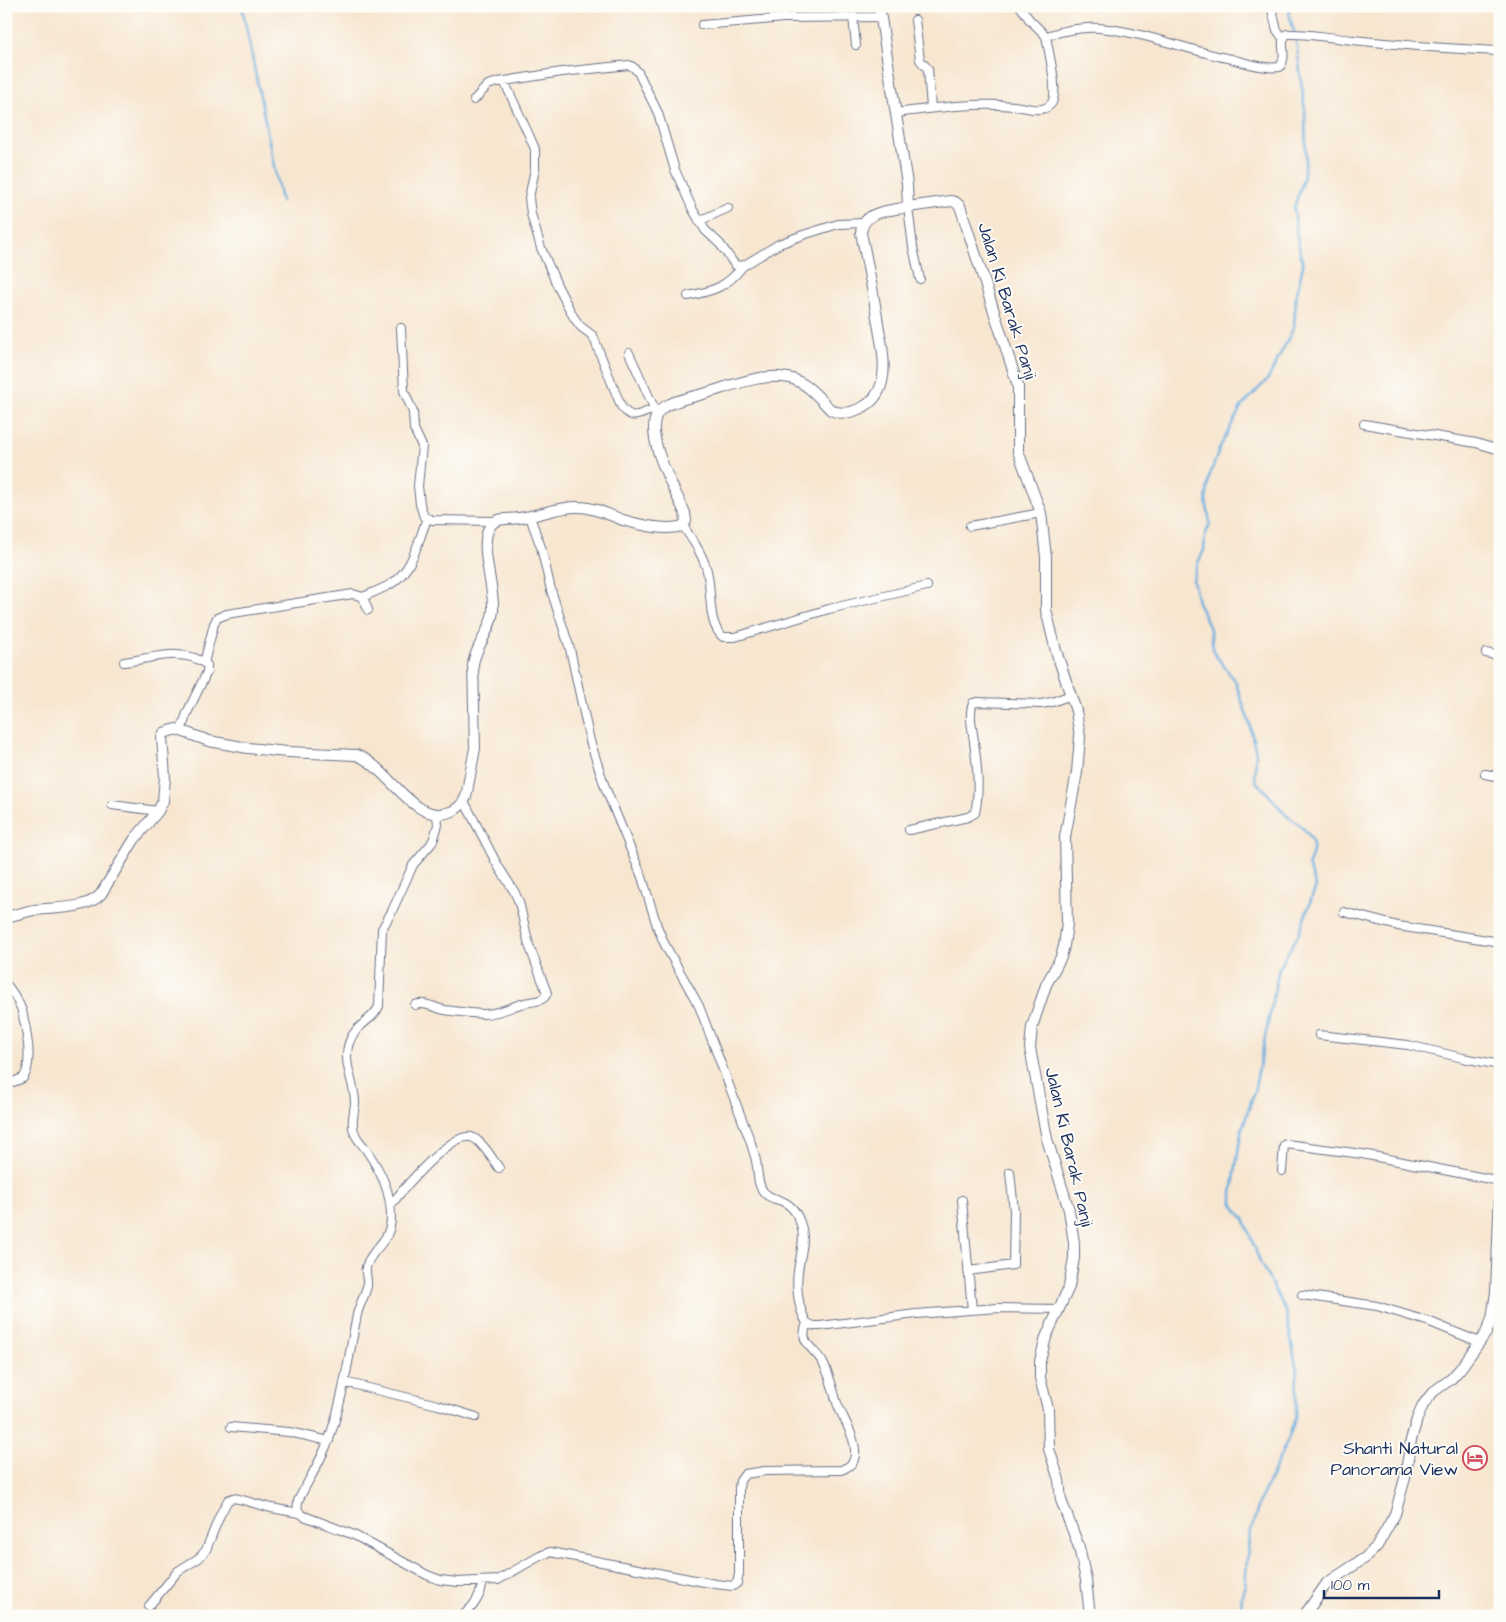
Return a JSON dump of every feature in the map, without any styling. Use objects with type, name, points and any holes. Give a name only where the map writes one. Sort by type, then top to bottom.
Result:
[{"type":"street","points":[[895,113],[978,104],[1015,106],[1038,110],[1051,104],[1054,96],[1054,84],[1046,36],[1029,19],[1020,6]]},
{"type":"street","points":[[1271,6],[1277,30],[1285,36],[1300,33],[1350,40],[1463,50],[1500,51]]},
{"type":"street","points":[[702,25],[784,18],[853,17],[879,12],[906,184],[913,247],[920,279]]},
{"type":"street","points":[[853,17],[856,45]]},
{"type":"street","points":[[915,20],[920,60],[928,69],[931,108]]},
{"type":"street","points":[[1046,36],[1084,28],[1099,28],[1160,40],[1259,66],[1276,68],[1280,67],[1285,57],[1283,45],[1285,36]]},
{"type":"street","points":[[474,100],[488,85],[504,81],[588,69],[625,65],[633,67],[638,72],[658,113],[675,170],[699,221],[712,238],[720,244],[735,265],[743,266]]},
{"type":"street","points":[[504,81],[535,149],[535,169],[529,198],[530,214],[541,248],[557,285],[577,322],[593,336],[621,406],[628,415],[632,416],[656,411],[676,401],[748,382],[778,377],[790,378],[802,383],[831,410],[837,413],[850,412],[869,405],[876,396],[884,368],[874,294],[861,233],[864,223],[838,224],[779,244],[743,266],[725,284],[708,292],[688,296]]},
{"type":"street","name":"Jalan Ki Barak Panji","points":[[864,223],[867,218],[874,214],[908,207],[951,201],[956,202],[960,206],[1018,386],[1018,451],[1041,513],[1046,557],[1046,610],[1056,651],[1078,717],[1080,737],[1078,765],[1065,836],[1067,924],[1061,957],[1046,985],[1032,1027],[1030,1048],[1047,1139],[1069,1210],[1074,1258],[1069,1288],[1046,1337],[1040,1361],[1040,1378],[1048,1409],[1050,1454],[1059,1480],[1061,1500],[1079,1547],[1086,1580],[1090,1616]]},
{"type":"street","points":[[699,221],[728,208]]},
{"type":"street","points":[[204,663],[214,624],[217,618],[221,616],[353,594],[363,597],[393,583],[410,563],[426,519],[420,504],[418,486],[422,446],[414,429],[413,412],[404,391],[401,328]]},
{"type":"street","points":[[629,353],[656,411],[655,428],[658,451],[662,465],[685,513],[686,521],[683,526]]},
{"type":"street","points":[[1364,424],[1476,443],[1500,450]]},
{"type":"street","points":[[426,519],[494,521],[530,517],[558,510],[582,507],[631,522],[668,528],[683,526]]},
{"type":"street","points":[[970,526],[1041,513]]},
{"type":"street","points":[[530,517],[541,547],[551,590],[570,649],[590,741],[642,877],[657,926],[665,945],[699,1006],[750,1143],[760,1186],[769,1197],[785,1202],[792,1208],[799,1220],[803,1238],[798,1272],[798,1291],[804,1318],[807,1323],[820,1326],[916,1314],[998,1308],[1059,1308]]},
{"type":"street","points":[[6,917],[30,911],[83,904],[96,899],[101,894],[141,831],[158,811],[163,801],[165,786],[162,737],[164,732],[176,729],[209,742],[270,751],[346,754],[362,757],[378,769],[417,807],[437,815],[453,811],[464,801],[475,748],[472,664],[475,651],[490,624],[493,611],[493,596],[486,551],[487,534],[494,521]]},
{"type":"street","points":[[683,526],[696,545],[706,567],[711,592],[712,619],[723,637],[735,637],[828,609],[927,586]]},
{"type":"street","points":[[363,597],[368,610]]},
{"type":"street","points":[[124,662],[172,654],[194,657],[204,663],[208,669],[181,731]]},
{"type":"street","points":[[1486,654],[1500,656]]},
{"type":"street","points":[[909,830],[968,817],[975,813],[976,768],[971,721],[973,703],[1042,704],[1071,695]]},
{"type":"street","points":[[1485,774],[1500,777]]},
{"type":"street","points":[[415,1005],[422,1003],[455,1011],[484,1014],[540,1000],[545,998],[547,993],[529,945],[519,902],[464,801]]},
{"type":"street","points":[[112,805],[158,811]]},
{"type":"street","points":[[298,1513],[298,1500],[329,1441],[344,1382],[358,1309],[367,1286],[366,1267],[389,1231],[391,1205],[384,1180],[379,1168],[354,1134],[354,1094],[347,1061],[348,1048],[357,1028],[377,1011],[380,999],[382,929],[413,865],[434,838],[438,825],[437,815]]},
{"type":"street","points":[[1344,912],[1398,926],[1500,942]]},
{"type":"street","points":[[6,984],[21,1008],[29,1060],[28,1069],[23,1078],[13,1082],[6,1080]]},
{"type":"street","points":[[1319,1035],[1408,1045],[1500,1065]]},
{"type":"street","points":[[391,1205],[413,1177],[431,1159],[463,1137],[472,1137],[478,1141],[499,1168]]},
{"type":"street","points":[[1282,1171],[1284,1147],[1286,1144],[1362,1154],[1500,1181]]},
{"type":"street","points":[[968,1271],[1013,1265],[1014,1211],[1010,1172]]},
{"type":"street","points":[[1304,1616],[1327,1583],[1364,1558],[1377,1546],[1394,1514],[1404,1478],[1411,1440],[1423,1406],[1436,1389],[1455,1374],[1486,1333],[1492,1319],[1496,1292],[1500,1191]]},
{"type":"street","points":[[962,1200],[972,1310]]},
{"type":"street","points":[[1302,1295],[1378,1306],[1430,1322],[1480,1342]]},
{"type":"street","points":[[149,1606],[178,1571],[199,1558],[206,1550],[228,1500],[233,1498],[298,1513],[354,1535],[427,1575],[440,1580],[458,1582],[498,1580],[550,1552],[734,1586],[737,1584],[739,1574],[739,1488],[740,1481],[745,1474],[765,1471],[810,1472],[841,1470],[849,1467],[856,1455],[852,1438],[826,1368],[805,1340],[803,1334],[807,1323]]},
{"type":"street","points":[[344,1382],[438,1405],[476,1417]]},
{"type":"street","points":[[231,1427],[289,1432],[329,1441]]},
{"type":"street","points":[[462,1616],[473,1606],[482,1591],[483,1581]]},
{"type":"waterway","points":[[242,6],[281,201]]},
{"type":"waterway","points":[[1239,1616],[1245,1585],[1249,1537],[1260,1501],[1289,1437],[1296,1416],[1297,1371],[1286,1311],[1260,1262],[1244,1219],[1232,1201],[1232,1193],[1241,1133],[1254,1092],[1279,968],[1299,933],[1316,886],[1308,865],[1313,853],[1310,838],[1303,828],[1285,814],[1256,782],[1256,753],[1249,722],[1235,681],[1214,653],[1210,629],[1198,602],[1193,580],[1204,550],[1205,536],[1210,523],[1206,500],[1209,478],[1220,447],[1241,407],[1268,379],[1294,327],[1296,297],[1303,265],[1297,237],[1294,208],[1303,180],[1306,158],[1305,111],[1296,39],[1289,13],[1290,6]]},
{"type":"place","name":"Shanti Natural Panorama View","points":[[1475,1458]]}]
